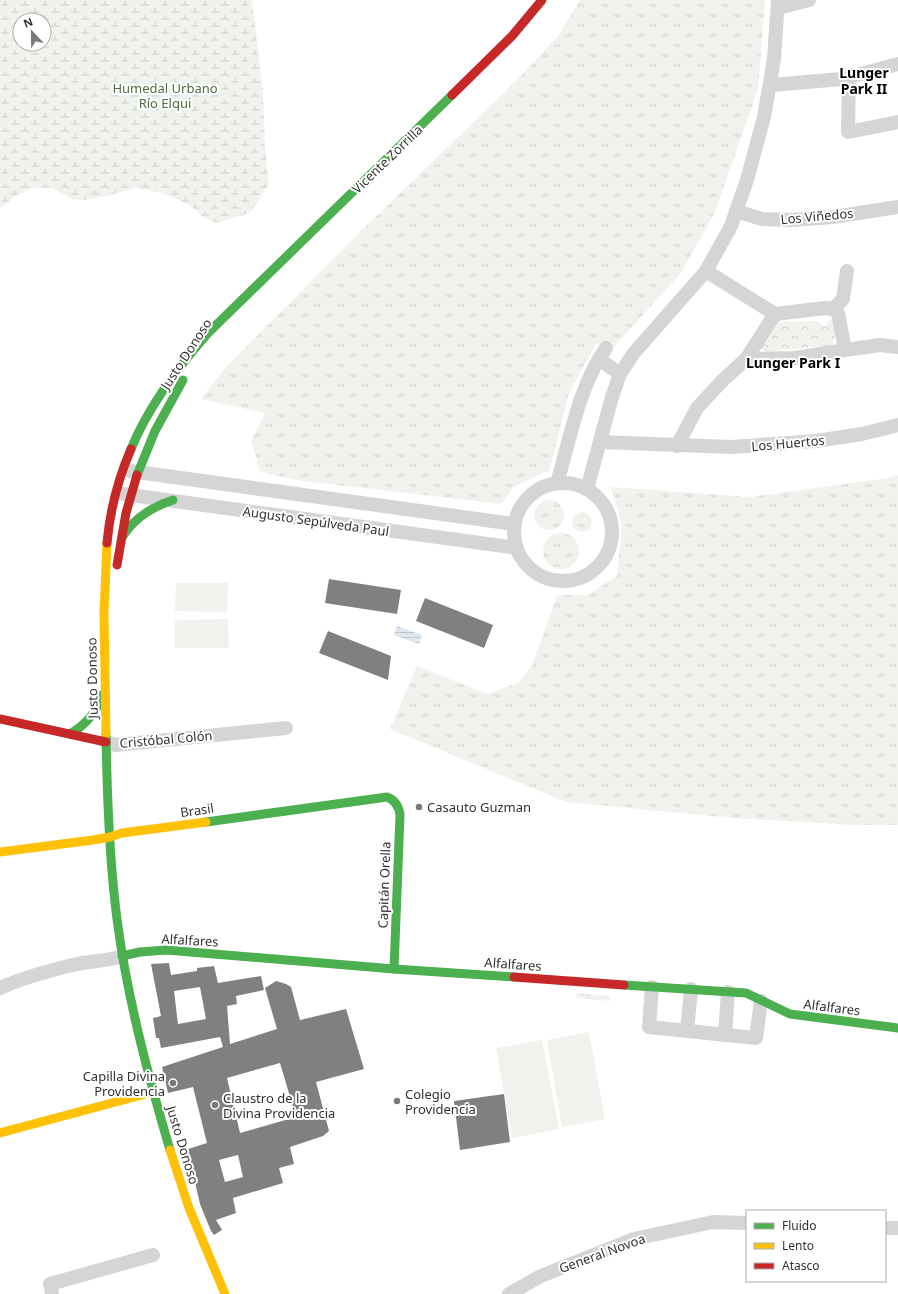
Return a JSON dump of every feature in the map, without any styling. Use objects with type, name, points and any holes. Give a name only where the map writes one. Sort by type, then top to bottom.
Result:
[{"type":"main road","name":"Vicente Zorrilla","points":[[228,314],[512,36],[542,0]]},
{"type":"main road","name":"Justo Donoso","points":[[115,576],[120,544],[142,462],[153,437],[189,371],[228,314]]},
{"type":"main road","name":"Justo Donoso","points":[[112,747],[105,680],[104,577],[107,534],[116,492],[136,436],[161,392],[192,351],[228,314]]},
{"type":"main road","points":[[120,544],[129,527],[140,516],[155,506],[172,500]]},
{"type":"main road","name":"Justo Donoso","points":[[114,590],[110,837],[114,904],[122,956],[154,1092],[185,1197],[225,1294]]},
{"type":"main road","points":[[70,734],[92,717],[103,695],[105,680]]},
{"type":"main road","name":"Cristóbal Colón","points":[[0,719],[70,734],[112,747]]},
{"type":"main road","name":"Brasil","points":[[0,852],[387,797],[396,803]]},
{"type":"main road","name":"Capitán Orella","points":[[394,969],[400,815],[396,803]]},
{"type":"main road","name":"Justo Donoso","points":[[114,904],[121,863]]},
{"type":"main road","name":"Alfalfares","points":[[122,956],[140,952],[166,950],[394,969],[746,993],[790,1014],[898,1028]]},
{"type":"main road","points":[[0,1133],[154,1092]]},
{"type":"street","points":[[586,489],[620,374],[633,354],[706,271],[731,226],[757,149],[770,85],[778,4],[809,0]]},
{"type":"street","points":[[770,85],[813,82],[849,77],[898,64]]},
{"type":"street","points":[[849,77],[848,132],[898,122]]},
{"type":"street","name":"Los Viñedos","points":[[736,211],[762,219],[790,220],[833,217],[898,207]]},
{"type":"street","points":[[706,271],[775,314],[825,308],[833,309],[838,313],[845,350]]},
{"type":"street","points":[[833,309],[843,299],[847,271]]},
{"type":"street","points":[[677,446],[697,408],[721,382],[746,359],[775,314]]},
{"type":"street","points":[[746,359],[795,358],[880,345],[898,347]]},
{"type":"street","points":[[557,483],[589,378],[602,353],[620,374]]},
{"type":"street","name":"Los Huertos","points":[[600,442],[731,447],[816,442],[898,426]]},
{"type":"street","name":"Augusto Sepúlveda Paul","points":[[123,470],[514,524]]},
{"type":"street","points":[[557,483],[572,484],[586,489],[598,498],[607,511],[611,526],[611,541],[606,557],[594,570],[579,578],[562,581],[545,578],[531,569],[520,556],[514,541],[514,524],[520,508],[529,496],[542,487],[557,483]]},
{"type":"street","points":[[246,511],[249,487]]},
{"type":"street","name":"Augusto Sepúlveda Paul","points":[[116,492],[517,548]]},
{"type":"street","name":"Cristóbal Colón","points":[[112,747],[286,728]]},
{"type":"street","points":[[0,988],[26,977],[78,964],[114,959],[122,956]]},
{"type":"street","points":[[652,986],[649,1027],[756,1038],[762,1001]]},
{"type":"street","points":[[687,1031],[691,989]]},
{"type":"street","points":[[725,1035],[728,992]]},
{"type":"street","name":"General Novoa","points":[[509,1294],[541,1276],[634,1238],[714,1222],[746,1223]]},
{"type":"street","points":[[886,1228],[898,1228]]},
{"type":"street","points":[[52,1294],[50,1284],[153,1255]]},
{"type":"green space","name":"Humedal Urbano Río Elqui","points":[[0,0],[252,0],[263,92],[265,150],[269,184],[250,213],[216,223],[203,217],[191,206],[177,199],[158,192],[136,188],[85,200],[72,199],[53,188],[32,188],[15,196],[0,209]]},
{"type":"green space","points":[[580,0],[765,0],[758,89],[715,212],[681,273],[612,349],[596,344],[569,393],[549,472],[545,472],[513,487],[502,504],[302,481],[260,472],[251,441],[265,413],[201,399],[225,368],[362,230],[518,79],[558,36]]},
{"type":"green space","points":[[831,319],[835,332],[832,345],[766,352],[760,347],[778,322],[817,321],[824,327]]},
{"type":"green space","points":[[898,475],[898,825],[855,825],[733,818],[566,802],[390,729],[417,666],[487,694],[518,683],[532,666],[557,595],[587,595],[617,576],[622,524],[611,487],[750,497],[888,478]]},
{"type":"green space","points":[[549,500],[559,505],[564,515],[559,525],[549,530],[539,525],[534,515],[539,505]]},
{"type":"green space","points":[[582,512],[589,515],[592,522],[589,529],[582,532],[575,529],[572,522],[575,515]]},
{"type":"green space","points":[[565,533],[574,538],[578,544],[578,558],[574,564],[565,569],[557,569],[548,564],[544,558],[543,547],[548,538],[554,534]]},
{"type":"green space","points":[[176,583],[228,583],[227,612],[175,611]]},
{"type":"green space","points":[[228,619],[229,648],[175,648],[175,620]]},
{"type":"green space","points":[[577,993],[609,996],[610,1001],[576,998]]},
{"type":"green space","points":[[589,1032],[605,1119],[562,1127],[547,1040]]},
{"type":"green space","points":[[542,1040],[559,1129],[512,1138],[496,1048]]},
{"type":"shaded area","points":[[397,626],[422,635],[419,644],[394,635]]},
{"type":"building","points":[[329,579],[401,590],[397,614],[325,603]]},
{"type":"building","points":[[425,598],[493,625],[484,648],[416,621]]},
{"type":"building","points":[[328,631],[391,656],[388,680],[319,653]]},
{"type":"building","name":"Claustro de la Divina Providencia","points":[[169,963],[171,975],[197,971],[197,968],[214,966],[218,983],[261,976],[264,990],[236,996],[237,1004],[227,1006],[230,1044],[277,1029],[265,988],[276,981],[291,987],[300,1020],[346,1009],[364,1069],[316,1082],[329,1131],[323,1136],[290,1147],[294,1164],[279,1168],[283,1183],[233,1198],[236,1213],[216,1220],[222,1230],[214,1235],[200,1204],[193,1174],[191,1175],[185,1150],[207,1143],[193,1087],[168,1093],[162,1067],[223,1047],[220,1037],[161,1048],[159,1038],[156,1038],[153,1018],[161,1016],[151,964]],"holes":[[[200,987],[206,1019],[178,1024],[174,991]],[[280,1063],[296,1117],[240,1133],[227,1078]],[[238,1155],[243,1177],[225,1182],[219,1160]]]},
{"type":"building","points":[[504,1094],[510,1142],[460,1150],[454,1101]]},
{"type":"traffic: fast","points":[[131,449],[155,402],[175,373],[209,332],[452,95]]},
{"type":"traffic: fast","points":[[137,475],[155,431],[183,380]]},
{"type":"traffic: fast","points":[[123,536],[133,523],[151,509],[173,500]]},
{"type":"traffic: fast","points":[[70,734],[91,717],[103,694]]},
{"type":"traffic: fast","points":[[106,734],[110,850],[121,948],[139,1036],[170,1150]]},
{"type":"traffic: fast","points":[[206,822],[387,797],[392,800],[398,806],[400,815],[394,969]]},
{"type":"traffic: fast","points":[[122,956],[140,952],[166,950],[394,969],[514,977]]},
{"type":"traffic: fast","points":[[624,985],[746,993],[790,1014],[898,1028]]},
{"type":"traffic: slow","points":[[106,734],[104,613],[107,543]]},
{"type":"traffic: slow","points":[[0,852],[93,840],[122,833],[206,822]]},
{"type":"traffic: slow","points":[[0,1133],[153,1092]]},
{"type":"traffic: slow","points":[[170,1150],[189,1208],[225,1294]]},
{"type":"traffic: jam","points":[[452,95],[512,36],[542,0]]},
{"type":"traffic: jam","points":[[107,543],[115,495],[131,449]]},
{"type":"traffic: jam","points":[[117,565],[126,513],[137,475]]},
{"type":"traffic: jam","points":[[0,719],[106,742]]},
{"type":"traffic: jam","points":[[514,977],[624,985]]},
{"type":"place","name":"Casauto Guzman","points":[[419,807]]},
{"type":"place","name":"Capilla Divina Providencia","points":[[173,1083]]},
{"type":"place","name":"Colegio Providencia","points":[[397,1101]]},
{"type":"place","name":"Claustro de la Divina Providencia","points":[[215,1105]]},
{"type":"district","name":"Lunger Park II","points":[[864,80]]},
{"type":"district","name":"Lunger Park I","points":[[793,362]]}]
